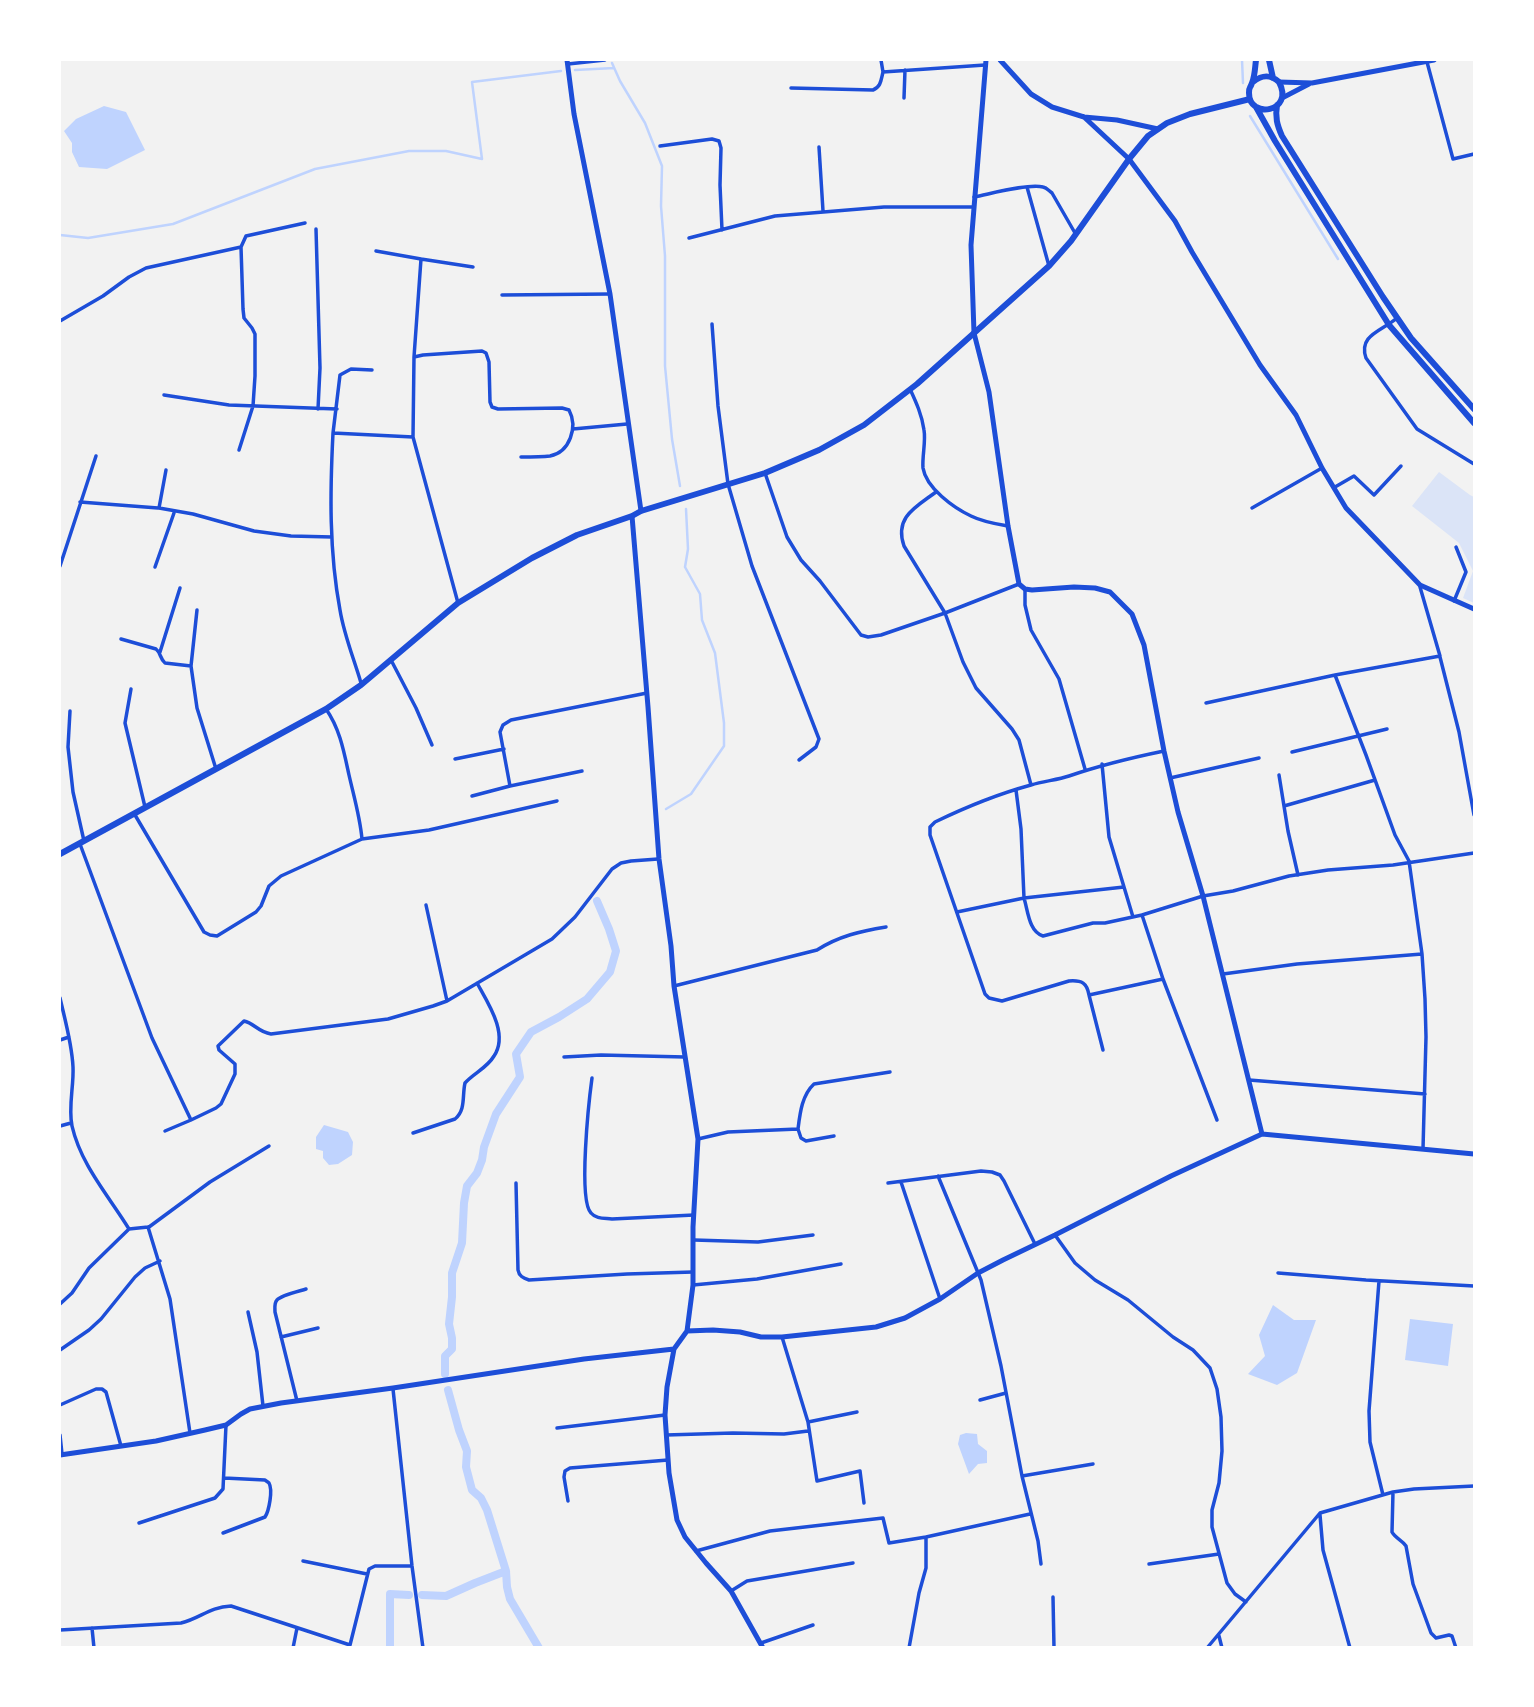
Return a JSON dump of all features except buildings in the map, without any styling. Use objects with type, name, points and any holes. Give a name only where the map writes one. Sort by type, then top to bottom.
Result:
[{"type":"main road","points":[[1256,60],[1249,90],[1250,99],[1275,141],[1389,325],[1475,423]]},
{"type":"main road","points":[[1269,60],[1282,88],[1276,114],[1282,136],[1411,338],[1475,409]]},
{"type":"main road","points":[[1253,82],[1262,76],[1276,80]]},
{"type":"main road","points":[[60,854],[326,709],[361,685],[458,603],[532,558],[577,535],[641,511],[765,473],[819,450],[864,425],[910,389],[1049,266],[1148,136],[1190,114],[1250,99]]},
{"type":"main road","points":[[1256,107],[1265,110],[1277,105]]},
{"type":"street","points":[[605,60],[567,62],[574,114],[610,294],[641,511]]},
{"type":"street","points":[[791,88],[873,90],[880,85],[883,72],[881,60]]},
{"type":"street","points":[[1000,60],[1031,93],[1052,107],[1084,117],[1118,120],[1158,129]]},
{"type":"street","points":[[1282,97],[1312,83],[1430,61],[1453,159],[1475,154]]},
{"type":"street","points":[[883,72],[986,62],[971,245],[974,333],[989,392],[1019,584],[1025,589],[1095,588],[1110,592],[1132,614],[1144,645],[1178,812],[1203,896],[1262,1134]]},
{"type":"street","points":[[904,98],[905,70]]},
{"type":"street","points":[[1276,80],[1312,83]]},
{"type":"street","points":[[1084,117],[1129,159],[1175,221],[1260,365],[1288,402],[1346,508],[1420,585],[1475,610]]},
{"type":"street","points":[[660,146],[712,139],[719,141],[722,230]]},
{"type":"street","points":[[819,147],[823,212]]},
{"type":"street","points":[[974,197],[1027,187],[1047,188],[1076,234]]},
{"type":"street","points":[[1027,187],[1049,266]]},
{"type":"street","points":[[689,238],[775,216],[884,207],[973,206]]},
{"type":"street","points":[[239,450],[253,406],[255,376],[255,334],[244,317],[243,309],[241,247],[246,236],[305,223]]},
{"type":"street","points":[[316,229],[320,368],[318,409]]},
{"type":"street","points":[[60,321],[146,268],[241,247]]},
{"type":"street","points":[[376,251],[473,267]]},
{"type":"street","points":[[421,259],[414,357],[413,437],[458,603]]},
{"type":"street","points":[[502,295],[610,294]]},
{"type":"street","points":[[1397,318],[1366,339],[1363,349],[1366,358],[1417,429],[1475,464]]},
{"type":"street","points":[[712,324],[728,484],[752,566],[819,739],[816,747],[799,760]]},
{"type":"street","points":[[414,357],[482,351],[486,353],[489,362],[489,402],[492,407],[569,410],[573,417],[573,429],[571,438],[560,451],[552,455],[521,457]]},
{"type":"street","points":[[361,685],[340,613],[332,556],[331,479],[340,374],[351,369],[372,370]]},
{"type":"street","points":[[910,389],[924,431],[923,468],[928,481],[936,492],[970,516],[1008,526]]},
{"type":"street","points":[[164,395],[229,405],[337,409]]},
{"type":"street","points":[[573,429],[629,424]]},
{"type":"street","points":[[334,433],[413,437]]},
{"type":"street","points":[[60,566],[96,456]]},
{"type":"street","points":[[1333,488],[1354,476],[1374,495],[1401,466]]},
{"type":"street","points":[[1252,508],[1322,468]]},
{"type":"street","points":[[159,508],[166,470]]},
{"type":"street","points":[[765,473],[787,537],[801,560],[862,635],[881,635],[1019,584]]},
{"type":"street","points":[[936,492],[907,515],[900,536],[945,613],[963,663],[976,688],[1012,729],[1018,740],[1031,785]]},
{"type":"street","points":[[80,502],[159,508],[291,537],[332,537]]},
{"type":"street","points":[[156,567],[174,512]]},
{"type":"street","points":[[632,516],[659,859],[674,986],[698,1139],[693,1285],[687,1331],[674,1349],[665,1415],[668,1460],[677,1520],[685,1537],[732,1591],[762,1645],[813,1625]]},
{"type":"street","points":[[1454,601],[1466,572],[1456,547]]},
{"type":"street","points":[[1420,585],[1459,732],[1475,816]]},
{"type":"street","points":[[180,588],[160,652],[165,663],[191,666]]},
{"type":"street","points":[[1025,589],[1025,605],[1031,630],[1059,679],[1085,769]]},
{"type":"street","points":[[197,610],[191,666],[197,708],[216,769]]},
{"type":"street","points":[[121,639],[160,652]]},
{"type":"street","points":[[1206,704],[1335,675],[1440,656]]},
{"type":"street","points":[[391,660],[432,745]]},
{"type":"street","points":[[1335,675],[1395,835],[1409,862],[1422,954],[1426,1037],[1423,1149]]},
{"type":"street","points":[[131,689],[125,723],[145,807]]},
{"type":"street","points":[[510,786],[500,732],[503,725],[511,720],[647,693]]},
{"type":"street","points":[[326,709],[340,736],[362,839]]},
{"type":"street","points":[[70,711],[68,747],[82,843],[152,1038],[191,1120]]},
{"type":"street","points":[[1292,752],[1387,729]]},
{"type":"street","points":[[455,759],[504,749]]},
{"type":"street","points":[[1103,1050],[1088,988],[1084,982],[1078,980],[1002,1002],[985,994],[942,873],[930,827],[935,822],[978,802],[1031,785],[1068,777],[1102,764],[1164,751]]},
{"type":"street","points":[[1170,778],[1259,758]]},
{"type":"street","points":[[1102,764],[1109,837],[1133,917]]},
{"type":"street","points":[[472,796],[582,771]]},
{"type":"street","points":[[1279,775],[1287,831],[1298,875]]},
{"type":"street","points":[[1284,806],[1376,779]]},
{"type":"street","points":[[1016,790],[1021,829],[1024,898],[1033,930],[1043,936],[1093,923],[1142,915],[1203,896],[1298,875],[1475,853]]},
{"type":"street","points":[[134,813],[204,932],[217,936],[256,912],[269,886],[281,876],[362,839],[429,830],[557,801]]},
{"type":"street","points":[[165,1130],[221,1104],[235,1074],[235,1064],[219,1050],[219,1044],[244,1021],[262,1032],[278,1033],[388,1019],[447,1001],[560,933],[612,869],[621,863],[659,859]]},
{"type":"street","points":[[957,912],[1024,898],[1124,887]]},
{"type":"street","points":[[426,905],[447,1001]]},
{"type":"street","points":[[1142,915],[1163,979],[1217,1120]]},
{"type":"street","points":[[674,986],[808,953],[845,936],[886,927]]},
{"type":"street","points":[[1222,974],[1297,964],[1422,954]]},
{"type":"street","points":[[1089,996],[1163,979]]},
{"type":"street","points":[[413,1133],[460,1115],[465,1083],[495,1056],[498,1028],[492,1010],[477,983]]},
{"type":"street","points":[[60,998],[73,1066],[71,1122],[79,1149],[95,1179],[129,1229]]},
{"type":"street","points":[[60,1040],[69,1037]]},
{"type":"street","points":[[564,1057],[685,1057]]},
{"type":"street","points":[[835,1136],[806,1141],[801,1138],[798,1129],[800,1115],[806,1094],[814,1084],[890,1072]]},
{"type":"street","points":[[592,1078],[585,1193],[592,1215],[612,1219],[694,1215]]},
{"type":"street","points":[[1249,1080],[1425,1094]]},
{"type":"street","points":[[60,1126],[71,1122]]},
{"type":"street","points":[[698,1139],[728,1132],[798,1129]]},
{"type":"street","points":[[687,1331],[713,1330],[761,1337],[782,1337],[876,1327],[905,1318],[940,1299],[978,1273],[1171,1175],[1262,1134],[1475,1154]]},
{"type":"street","points":[[60,1304],[72,1293],[89,1268],[129,1229],[148,1227],[210,1182],[269,1146]]},
{"type":"street","points":[[888,1183],[981,1171],[1000,1175],[1035,1244]]},
{"type":"street","points":[[939,1176],[981,1280],[1041,1564]]},
{"type":"street","points":[[901,1181],[940,1299]]},
{"type":"street","points":[[516,1183],[518,1270],[524,1278],[529,1280],[693,1272]]},
{"type":"street","points":[[148,1227],[170,1299],[190,1433]]},
{"type":"street","points":[[694,1240],[758,1242],[813,1235]]},
{"type":"street","points":[[1055,1235],[1085,1272],[1128,1300],[1193,1350],[1210,1368],[1217,1389],[1221,1418],[1221,1461],[1212,1510],[1212,1527],[1227,1583],[1235,1594],[1246,1602]]},
{"type":"street","points":[[60,1350],[101,1319],[145,1268],[160,1261]]},
{"type":"street","points":[[693,1285],[757,1279],[841,1264]]},
{"type":"street","points":[[1278,1273],[1475,1286]]},
{"type":"street","points":[[1379,1281],[1369,1411],[1370,1442],[1383,1495]]},
{"type":"street","points":[[298,1401],[275,1304],[277,1300],[306,1289]]},
{"type":"street","points":[[248,1312],[257,1352],[263,1406]]},
{"type":"street","points":[[281,1337],[318,1328]]},
{"type":"street","points":[[782,1337],[808,1422],[817,1481],[860,1471],[864,1503]]},
{"type":"street","points":[[60,1436],[61,1455],[226,1425],[241,1413],[263,1406],[584,1359],[674,1349]]},
{"type":"street","points":[[60,1405],[96,1388],[102,1389],[106,1392],[121,1446]]},
{"type":"street","points":[[393,1388],[423,1647]]},
{"type":"street","points":[[981,1400],[1006,1393]]},
{"type":"street","points":[[808,1422],[857,1412]]},
{"type":"street","points":[[557,1428],[665,1415]]},
{"type":"street","points":[[139,1523],[215,1499],[223,1489],[226,1425]]},
{"type":"street","points":[[666,1435],[784,1434],[808,1431]]},
{"type":"street","points":[[568,1501],[564,1477],[565,1471],[570,1468],[668,1460]]},
{"type":"street","points":[[1022,1476],[1093,1464]]},
{"type":"street","points":[[223,1533],[265,1517],[270,1508],[269,1482],[224,1478]]},
{"type":"street","points":[[1207,1647],[1320,1513],[1393,1492],[1475,1486]]},
{"type":"street","points":[[1393,1492],[1392,1532],[1406,1546],[1413,1584],[1430,1633],[1436,1638],[1452,1636],[1456,1647]]},
{"type":"street","points":[[1320,1513],[1323,1550],[1350,1647]]},
{"type":"street","points":[[696,1551],[769,1531],[883,1518],[889,1543],[1030,1514]]},
{"type":"street","points":[[909,1647],[926,1568],[926,1537]]},
{"type":"street","points":[[1149,1564],[1219,1554]]},
{"type":"street","points":[[303,1561],[367,1574]]},
{"type":"street","points":[[732,1591],[755,1579],[853,1563]]},
{"type":"street","points":[[60,1630],[181,1623],[217,1607],[231,1606],[350,1646],[370,1567],[412,1566]]},
{"type":"street","points":[[1053,1597],[1054,1647]]},
{"type":"street","points":[[92,1628],[94,1647]]},
{"type":"street","points":[[293,1647],[297,1628]]},
{"type":"street","points":[[1219,1635],[1222,1647]]},
{"type":"shaded area","points":[[1439,472],[1474,497],[1474,603],[1463,598],[1473,571],[1459,543],[1412,506]]},
{"type":"water","points":[[104,106],[126,112],[145,150],[107,169],[79,167],[72,152],[72,143],[64,131],[76,119]]},
{"type":"water","points":[[324,1125],[348,1132],[353,1142],[352,1155],[338,1164],[329,1165],[323,1158],[323,1151],[316,1149],[316,1137]]},
{"type":"water","points":[[1273,1305],[1294,1320],[1316,1320],[1297,1373],[1277,1385],[1248,1374],[1265,1356],[1259,1335]]},
{"type":"water","points":[[1410,1319],[1453,1324],[1448,1366],[1405,1360]]},
{"type":"water","points":[[977,1434],[978,1444],[987,1451],[987,1463],[978,1464],[969,1474],[958,1444],[960,1435]]},
{"type":"waterway","points":[[1242,60],[1243,83]]},
{"type":"waterway","points":[[612,63],[645,123],[662,166],[665,366],[672,439],[680,486]]},
{"type":"waterway","points":[[575,70],[614,68]]},
{"type":"waterway","points":[[60,235],[88,238],[173,224],[315,169],[409,151],[446,151],[482,159],[472,82],[561,71]]},
{"type":"waterway","points":[[1250,116],[1338,259]]},
{"type":"waterway","points":[[666,809],[691,794],[724,746],[724,723],[715,653],[702,620],[700,594],[685,567],[688,549],[686,509]]},
{"type":"waterway","points":[[445,1374],[445,1356],[452,1349],[449,1324],[452,1273],[462,1243],[467,1186],[477,1173],[496,1114],[520,1077],[516,1054],[531,1032],[587,999],[610,972],[616,951],[597,901]]},
{"type":"waterway","points":[[448,1390],[467,1451],[466,1467],[472,1490],[481,1498],[487,1510],[506,1571],[510,1599],[539,1648]]},
{"type":"waterway","points":[[422,1595],[446,1596],[506,1571]]},
{"type":"waterway","points":[[390,1648],[390,1594],[409,1595]]}]
